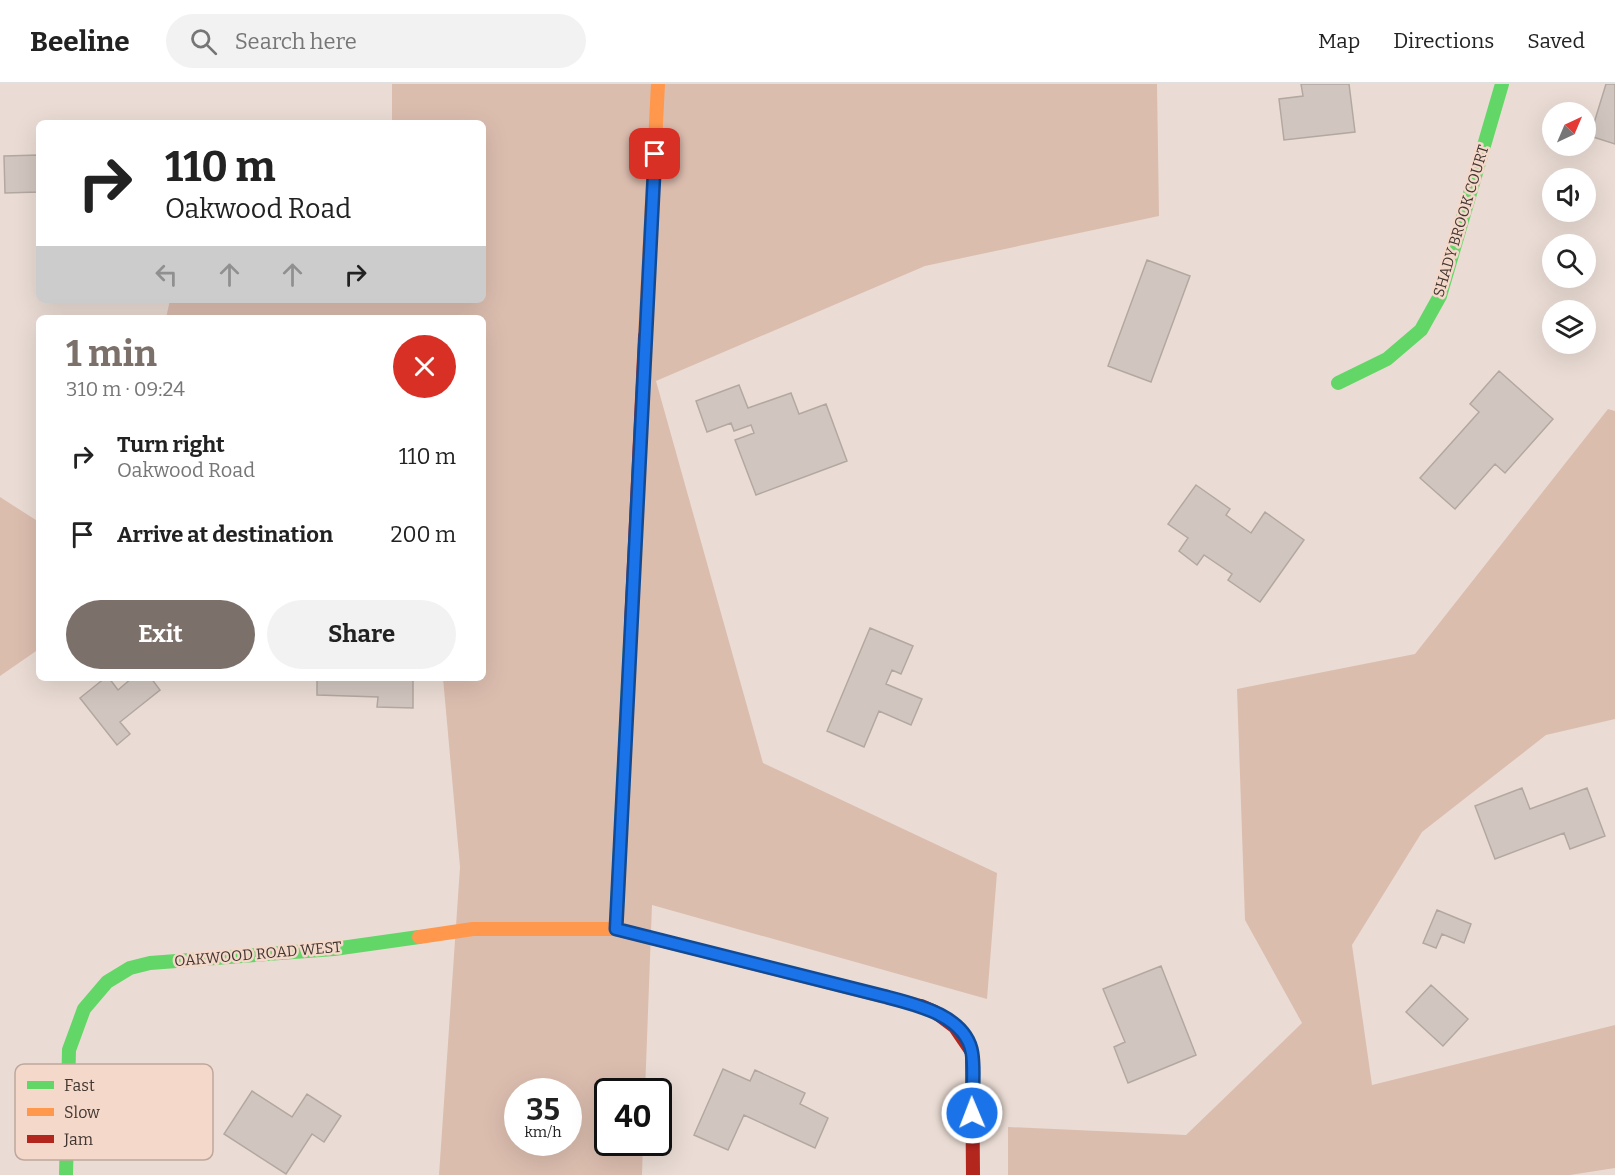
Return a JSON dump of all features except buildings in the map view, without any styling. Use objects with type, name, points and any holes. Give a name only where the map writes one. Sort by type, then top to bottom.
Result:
[{"type":"street","points":[[616,929],[658,84]]},
{"type":"street","name":"SHADY BROOK COURT","points":[[1338,383],[1386,359],[1421,330],[1440,296],[1502,84]]},
{"type":"street","name":"OAKWOOD ROAD WEST","points":[[69,1064],[69,1050],[84,1009],[107,982],[130,968],[150,963],[334,949],[473,929],[616,929],[919,1005],[944,1016],[963,1035],[972,1052],[973,1175]]},
{"type":"street","name":"OAKWOOD ROAD WEST","points":[[66,1160],[66,1175]]},
{"type":"shaded area","points":[[392,84],[1157,84],[1159,216],[925,266],[656,381],[763,763],[997,873],[987,999],[652,905],[646,1078],[594,1078],[594,1156],[643,1156],[642,1175],[439,1175],[460,867],[443,681],[486,681],[486,315],[167,315],[169,303],[486,303],[486,120],[392,120]]},
{"type":"shaded area","points":[[1608,409],[1615,411],[1615,719],[1546,735],[1422,832],[1352,945],[1372,1085],[1615,1025],[1615,1168],[1570,1175],[1008,1175],[1008,1127],[1186,1135],[1302,1023],[1245,920],[1237,689],[1415,654]]},
{"type":"shaded area","points":[[0,497],[36,520],[36,651],[0,676]]},
{"type":"traffic: fast","points":[[1338,383],[1387,359],[1421,330],[1440,296],[1502,84]]},
{"type":"traffic: fast","points":[[616,929],[631,624]]},
{"type":"traffic: fast","points":[[69,1064],[69,1050],[84,1009],[107,982],[130,968],[150,963],[334,949],[419,937]]},
{"type":"traffic: fast","points":[[66,1160],[66,1175]]},
{"type":"traffic: slow","points":[[645,336],[658,84]]},
{"type":"traffic: slow","points":[[419,937],[473,929],[616,929],[921,1006]]},
{"type":"traffic: jam","points":[[631,624],[645,336]]},
{"type":"traffic: jam","points":[[921,1006],[935,1012],[955,1027],[972,1052],[973,1175]]},
{"type":"route","points":[[655,154],[616,929],[919,1005],[944,1016],[963,1035],[972,1052],[972,1113]]}]
